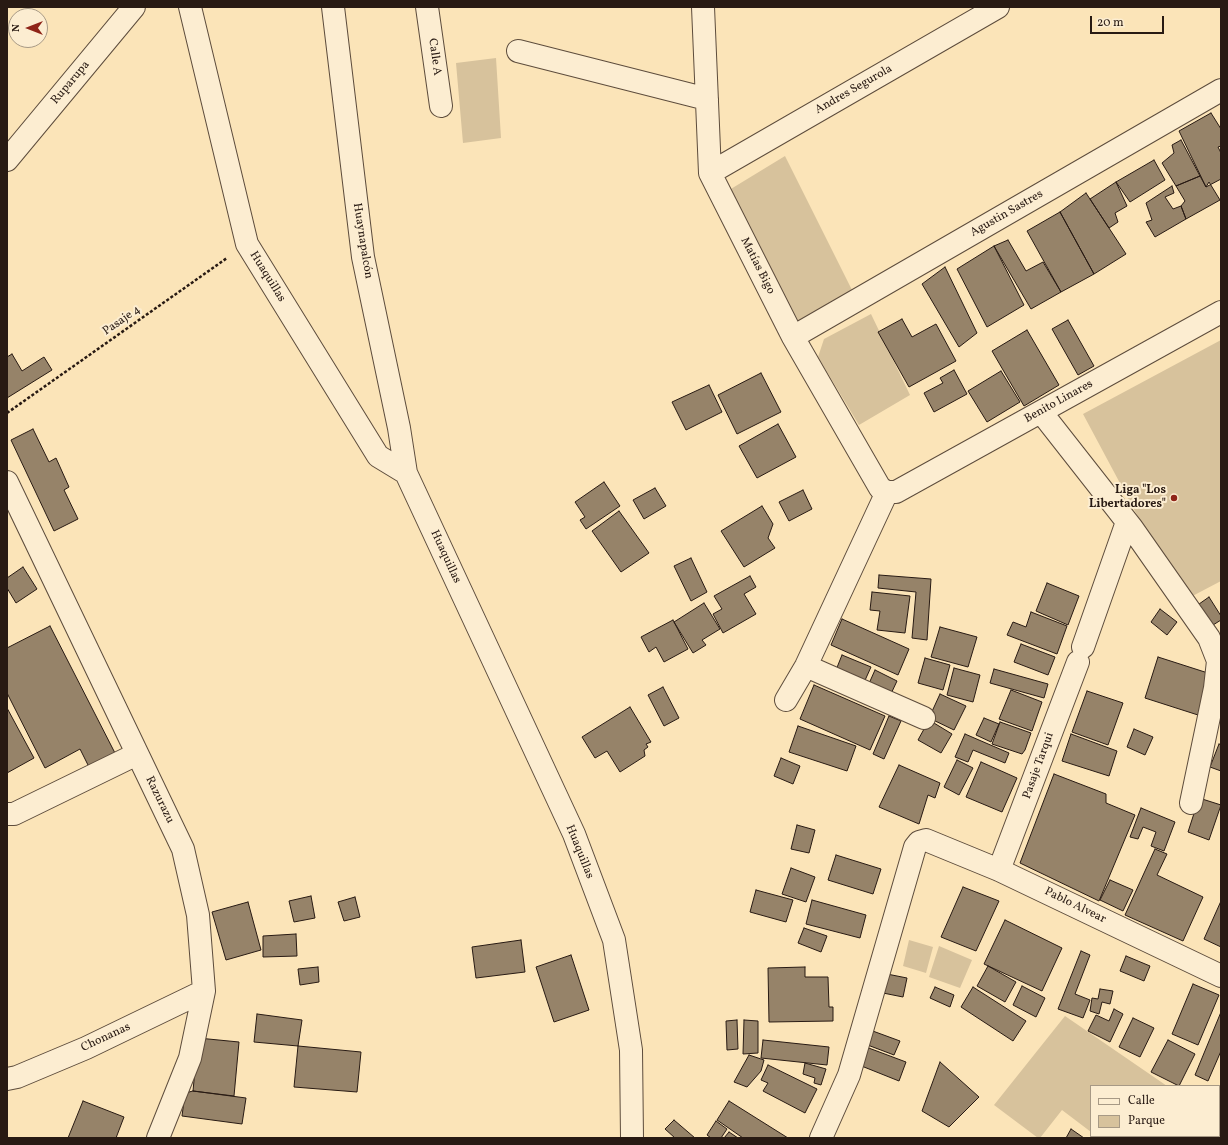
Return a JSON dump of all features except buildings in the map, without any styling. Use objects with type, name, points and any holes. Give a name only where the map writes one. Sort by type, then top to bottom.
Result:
[{"type":"street","name":"Ruparupa","points":[[7,160],[134,7]]},
{"type":"street","name":"Huaquillas","points":[[190,7],[247,244],[378,456],[406,473],[574,834],[614,940],[631,1050],[632,1138]]},
{"type":"street","name":"Huaynapalcón","points":[[333,7],[363,257],[399,428],[406,473]]},
{"type":"street","name":"Calle A","points":[[427,7],[441,106]]},
{"type":"street","name":"Matías Bigo","points":[[704,7],[710,173],[794,337],[880,488],[891,492]]},
{"type":"street","name":"Andres Segurola","points":[[710,173],[998,7]]},
{"type":"street","points":[[518,51],[707,99]]},
{"type":"street","name":"Agustin Sastres","points":[[794,337],[1221,90]]},
{"type":"street","name":"Benito Linares","points":[[891,492],[1041,412],[1221,312]]},
{"type":"street","points":[[1041,412],[1127,522],[1209,638],[1218,661],[1215,688],[1191,803]]},
{"type":"street","name":"Razurazu","points":[[7,482],[183,849],[198,915],[204,991],[190,1058],[158,1138]]},
{"type":"street","points":[[786,700],[806,666],[891,492]]},
{"type":"street","name":"Pasaje Tarqui","points":[[999,870],[1080,655],[1127,522]]},
{"type":"street","points":[[806,666],[924,718]]},
{"type":"street","points":[[7,814],[14,814],[138,754]]},
{"type":"street","name":"Pablo Alvear","points":[[821,1138],[849,1075],[915,847],[920,842],[926,840],[999,870],[1221,976]]},
{"type":"street","name":"Chonanas","points":[[7,1079],[17,1077],[86,1048],[204,991]]},
{"type":"path","name":"Pasaje 4","points":[[7,414],[247,244]]},
{"type":"green space","points":[[496,58],[501,138],[463,143],[456,63]]},
{"type":"green space","points":[[785,156],[857,300],[789,329],[721,195]]},
{"type":"green space","points":[[871,314],[910,395],[859,425],[818,357],[824,339]]},
{"type":"green space","name":"Liga \"Los Libertadores\"","points":[[1221,340],[1221,581],[1183,601],[1083,414]]},
{"type":"green space","points":[[909,940],[933,947],[926,973],[903,966]]},
{"type":"green space","points":[[939,946],[972,960],[960,988],[929,977]]},
{"type":"green space","points":[[1065,1016],[1166,1085],[1090,1085],[1090,1131],[1062,1110],[1040,1138],[994,1105]]},
{"type":"green space","points":[[1098,1137],[1201,1137],[1200,1138]]},
{"type":"place","name":"Liga \"Los Libertadores\"","points":[[1174,498]]}]
